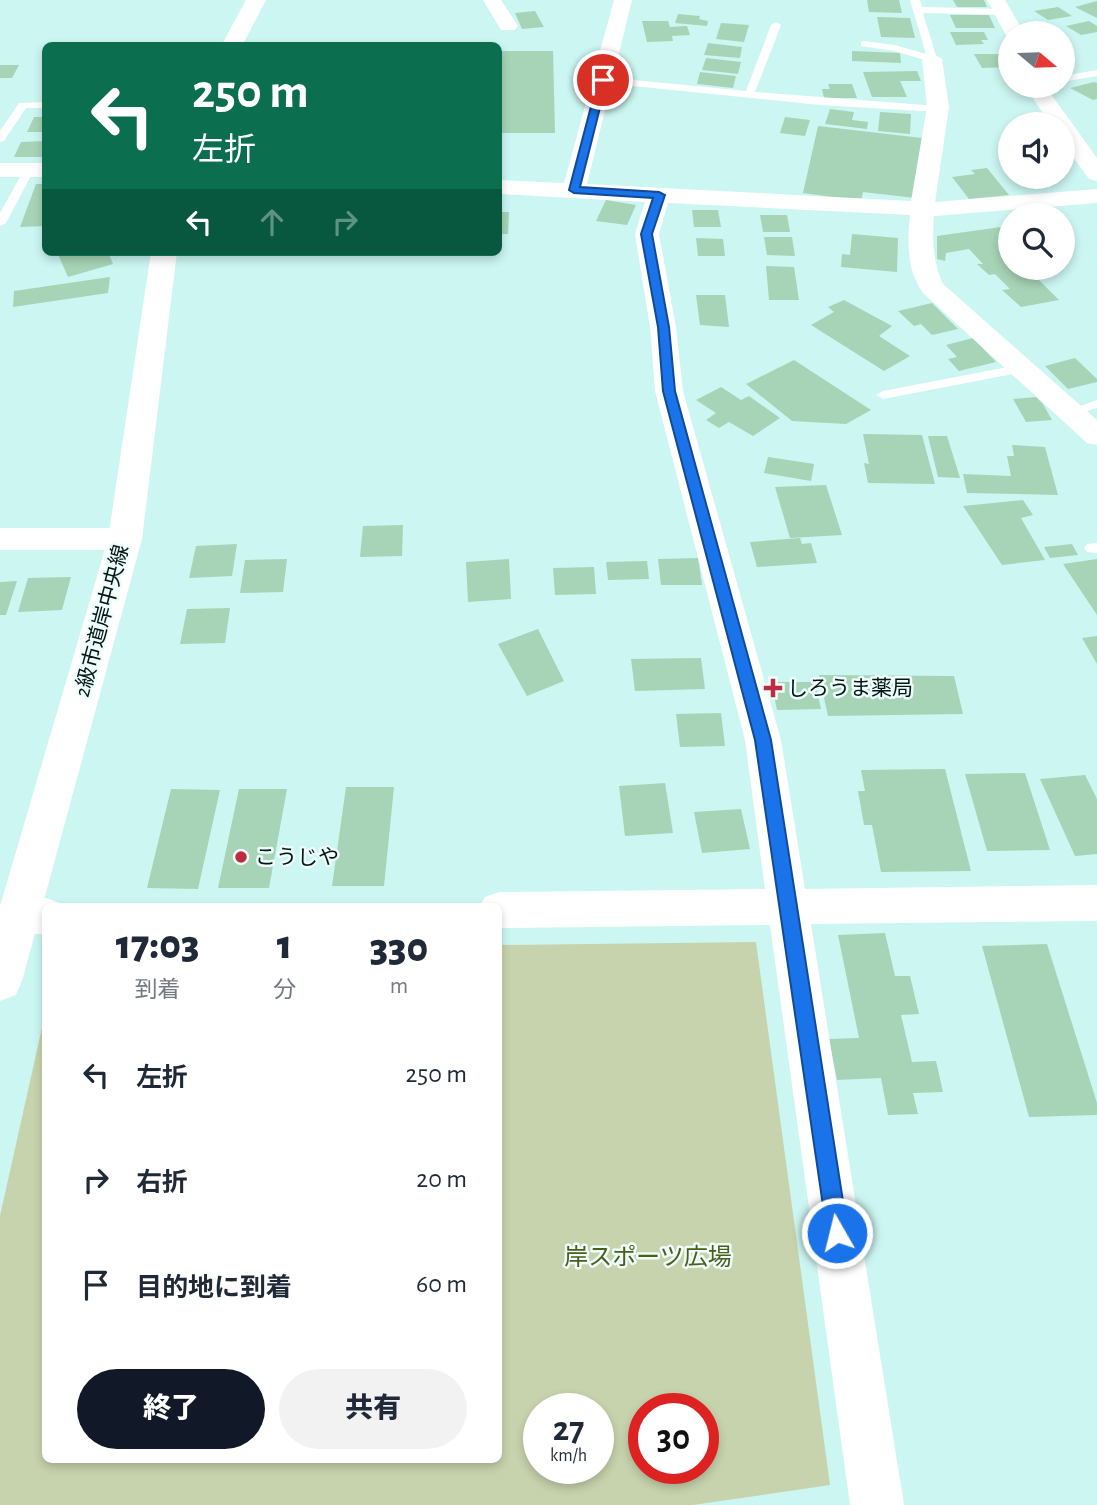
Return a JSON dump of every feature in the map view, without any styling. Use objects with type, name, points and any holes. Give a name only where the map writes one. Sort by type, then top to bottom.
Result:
[{"type":"street","points":[[233,42],[256,0]]},
{"type":"street","points":[[492,0],[508,26]]},
{"type":"street","points":[[574,190],[623,0]]},
{"type":"street","points":[[932,59],[938,109],[922,207],[923,274],[932,288],[1097,436]]},
{"type":"street","points":[[1075,143],[1097,174]]},
{"type":"street","points":[[0,170],[37,170]]},
{"type":"street","points":[[502,187],[948,210],[1097,196]]},
{"type":"street","points":[[659,195],[647,234],[663,327],[669,391],[763,740],[877,1505]]},
{"type":"street","name":"2級市道岸中央線","points":[[0,981],[33,916],[125,539],[163,256]]},
{"type":"street","points":[[0,539],[125,539]]},
{"type":"street","points":[[502,909],[1097,903]]},
{"type":"lane","points":[[932,59],[917,5],[999,6]]},
{"type":"lane","points":[[750,93],[776,25]]},
{"type":"lane","points":[[864,44],[895,48],[932,59]]},
{"type":"lane","points":[[1075,77],[1097,73]]},
{"type":"lane","points":[[603,80],[820,102],[938,109]]},
{"type":"lane","points":[[0,139],[23,105],[42,105]]},
{"type":"lane","points":[[0,223],[37,170]]},
{"type":"lane","points":[[883,395],[1023,368]]},
{"type":"lane","points":[[1071,412],[1097,404]]},
{"type":"green space","name":"岸スポーツ広場","points":[[756,942],[830,1485],[693,1505],[0,1505],[0,1216],[42,1027],[42,1463],[502,1463],[502,945]]},
{"type":"building","points":[[867,0],[899,0],[902,13],[869,12]]},
{"type":"building","points":[[953,0],[984,0],[987,7],[957,7]]},
{"type":"building","points":[[1097,1],[1097,18],[1075,7]]},
{"type":"building","points":[[1058,7],[1072,16],[1048,20],[1034,11]]},
{"type":"building","points":[[535,11],[544,27],[522,29],[515,13]]},
{"type":"building","points":[[678,14],[700,16],[699,19],[708,21],[707,26],[675,23]]},
{"type":"building","points":[[950,15],[989,15],[995,28],[956,28]]},
{"type":"building","points":[[877,17],[910,18],[915,38],[881,37]]},
{"type":"building","points":[[642,21],[668,21],[670,27],[687,26],[690,35],[672,36],[673,41],[647,42]]},
{"type":"building","points":[[1089,21],[1097,26],[1097,32],[1081,35],[1075,31],[1075,24]]},
{"type":"building","points":[[721,23],[749,25],[744,42],[716,39]]},
{"type":"building","points":[[950,32],[984,32],[988,40],[981,40],[984,44],[956,45]]},
{"type":"building","points":[[708,43],[742,47],[740,58],[704,55]]},
{"type":"building","points":[[502,51],[553,51],[555,133],[502,133]]},
{"type":"building","points":[[852,51],[900,53],[901,63],[852,61]]},
{"type":"building","points":[[974,54],[998,54],[998,67],[982,68]]},
{"type":"building","points":[[706,58],[741,62],[738,74],[702,70]]},
{"type":"building","points":[[0,65],[19,65],[12,78],[0,78]]},
{"type":"building","points":[[917,71],[921,81],[900,81],[907,97],[872,97],[863,72]]},
{"type":"building","points":[[700,72],[736,76],[733,88],[697,84]]},
{"type":"building","points":[[1097,83],[1097,99],[1093,100],[1075,91],[1075,87]]},
{"type":"building","points":[[828,84],[852,84],[857,98],[824,98],[822,89],[830,89]]},
{"type":"building","points":[[830,109],[854,112],[852,120],[868,122],[867,129],[825,124]]},
{"type":"building","points":[[880,112],[911,114],[910,134],[878,131]]},
{"type":"building","points":[[34,117],[42,117],[42,132],[27,132]]},
{"type":"building","points":[[785,117],[810,120],[805,136],[780,133]]},
{"type":"building","points":[[818,126],[922,138],[915,198],[863,192],[861,201],[803,193]]},
{"type":"building","points":[[42,141],[42,157],[14,157],[21,142]]},
{"type":"building","points":[[987,168],[998,182],[998,189],[1004,189],[1009,195],[969,199],[952,177],[975,174],[971,170]]},
{"type":"building","points":[[36,184],[42,184],[42,226],[20,227]]},
{"type":"building","points":[[606,200],[636,205],[627,225],[596,221]]},
{"type":"building","points":[[692,210],[718,210],[721,227],[694,227]]},
{"type":"building","points":[[502,212],[509,212],[508,234],[502,234]]},
{"type":"building","points":[[760,215],[787,215],[790,232],[763,232]]},
{"type":"building","points":[[998,227],[998,277],[995,274],[989,275],[977,264],[983,264],[969,249],[946,253],[945,261],[937,259],[937,236]]},
{"type":"building","points":[[852,234],[898,238],[897,272],[841,267],[842,254],[850,255]]},
{"type":"building","points":[[764,237],[792,237],[795,256],[767,255]]},
{"type":"building","points":[[696,238],[723,239],[725,256],[698,256]]},
{"type":"building","points":[[59,256],[110,256],[113,264],[68,277]]},
{"type":"building","points":[[766,266],[794,267],[799,300],[769,300]]},
{"type":"building","points":[[110,277],[108,293],[13,307],[14,291]]},
{"type":"building","points":[[1001,280],[1039,280],[1059,300],[1021,307],[1002,290],[1010,289]]},
{"type":"building","points":[[696,295],[725,295],[729,327],[700,325]]},
{"type":"building","points":[[844,300],[892,326],[879,336],[910,356],[884,371],[811,325],[834,312],[828,307]]},
{"type":"building","points":[[932,303],[958,329],[932,335],[921,324],[914,326],[898,311]]},
{"type":"building","points":[[973,338],[996,362],[959,371],[948,359],[957,357],[946,345]]},
{"type":"building","points":[[1075,358],[1097,382],[1068,389],[1045,366]]},
{"type":"building","points":[[794,360],[871,410],[846,424],[792,421],[746,384]]},
{"type":"building","points":[[721,387],[741,400],[749,396],[780,418],[753,436],[729,422],[719,428],[706,420],[716,413],[696,400]]},
{"type":"building","points":[[1036,397],[1052,420],[1026,422],[1013,399]]},
{"type":"building","points":[[863,434],[922,435],[935,484],[868,483],[864,463],[869,464]]},
{"type":"building","points":[[928,436],[947,436],[960,478],[938,477]]},
{"type":"building","points":[[1012,445],[1045,447],[1058,495],[967,493],[963,474],[1011,476],[1007,456],[1014,456]]},
{"type":"building","points":[[768,457],[814,464],[811,481],[764,473]]},
{"type":"building","points":[[826,485],[842,535],[790,538],[775,487]]},
{"type":"building","points":[[1023,500],[1033,515],[1021,518],[1045,560],[1002,565],[963,506]]},
{"type":"building","points":[[403,525],[402,556],[360,557],[363,526]]},
{"type":"building","points":[[800,538],[802,544],[811,543],[817,563],[757,567],[750,542]]},
{"type":"building","points":[[237,544],[232,576],[189,578],[196,546]]},
{"type":"building","points":[[1072,544],[1078,555],[1050,558],[1044,547]]},
{"type":"building","points":[[698,558],[702,585],[661,585],[658,559]]},
{"type":"building","points":[[287,559],[283,592],[240,593],[245,560]]},
{"type":"building","points":[[509,559],[511,599],[468,602],[466,562]]},
{"type":"building","points":[[1097,559],[1097,615],[1063,564]]},
{"type":"building","points":[[647,561],[649,579],[608,580],[606,562]]},
{"type":"building","points":[[594,567],[596,594],[555,595],[553,568]]},
{"type":"building","points":[[71,577],[62,610],[18,612],[28,578]]},
{"type":"building","points":[[17,581],[6,615],[0,615],[0,582]]},
{"type":"building","points":[[230,608],[225,643],[180,644],[187,609]]},
{"type":"building","points":[[538,629],[564,681],[527,696],[498,644]]},
{"type":"building","points":[[1097,636],[1097,664],[1082,638]]},
{"type":"building","points":[[701,658],[705,689],[635,691],[631,659]]},
{"type":"building","points":[[819,675],[954,676],[963,714],[828,716]]},
{"type":"building","points":[[771,682],[815,682],[821,709],[777,710]]},
{"type":"building","points":[[721,713],[725,746],[680,747],[676,714]]},
{"type":"building","points":[[945,769],[971,871],[881,872],[872,825],[864,825],[858,791],[865,791],[861,770]]},
{"type":"building","points":[[1025,773],[1050,850],[987,851],[965,774]]},
{"type":"building","points":[[1085,775],[1097,799],[1097,854],[1075,856],[1040,779]]},
{"type":"building","points":[[665,783],[673,833],[625,836],[619,786]]},
{"type":"building","points":[[346,787],[394,787],[384,886],[332,886]]},
{"type":"building","points":[[171,789],[220,790],[198,889],[147,888]]},
{"type":"building","points":[[239,789],[287,789],[269,888],[218,888]]},
{"type":"building","points":[[741,809],[750,849],[702,853],[694,812]]},
{"type":"building","points":[[885,933],[895,976],[910,976],[919,1014],[901,1015],[912,1062],[936,1061],[943,1092],[913,1093],[918,1114],[888,1115],[881,1078],[837,1080],[829,1039],[859,1038],[838,935]]},
{"type":"building","points":[[1047,944],[1097,1103],[1097,1115],[1029,1117],[982,946]]},
{"type":"place","name":"しろうま薬局","points":[[773,688]]},
{"type":"place","name":"こうじや","points":[[241,857]]},
{"type":"route","points":[[603,80],[574,190],[659,195],[647,234],[663,327],[669,391],[763,740],[837,1233]]}]
